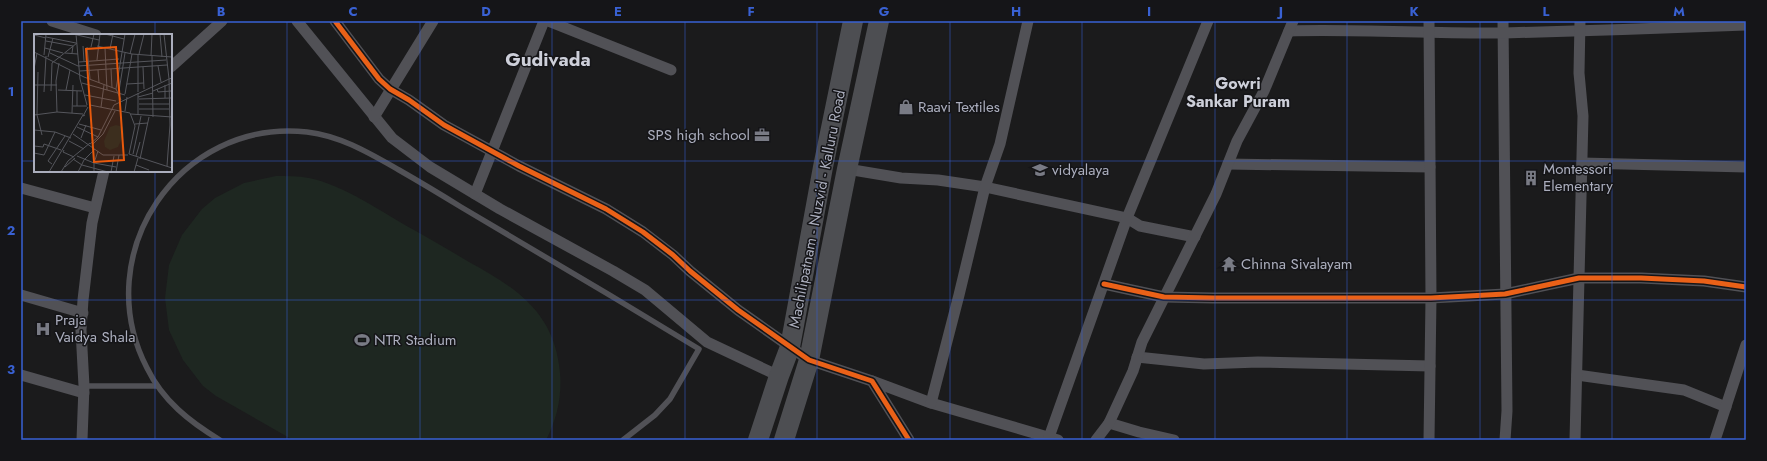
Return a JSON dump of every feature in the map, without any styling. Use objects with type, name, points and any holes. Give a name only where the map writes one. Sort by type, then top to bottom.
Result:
[{"type":"highway","name":"Machilipatnam - Nuzvid - Kalluru Road","points":[[758,440],[790,347],[823,167],[853,21]]},
{"type":"highway","name":"Machilipatnam - Nuzvid - Kalluru Road","points":[[784,440],[809,360],[847,169],[879,21]]},
{"type":"street","points":[[52,21],[93,34]]},
{"type":"street","points":[[172,66],[211,25],[222,21]]},
{"type":"street","points":[[297,21],[392,138],[430,167],[645,290],[707,342],[779,376]]},
{"type":"street","points":[[335,21],[379,79],[390,89],[409,100],[444,125],[492,152],[606,209],[643,232],[673,255],[733,306],[809,360],[931,403],[1052,439],[1127,218],[1208,21]]},
{"type":"street","points":[[374,117],[433,21]]},
{"type":"street","points":[[475,194],[544,21]]},
{"type":"street","points":[[548,21],[671,70]]},
{"type":"street","points":[[931,403],[985,187],[1000,144],[1028,21]]},
{"type":"street","points":[[1503,21],[1507,411],[1505,440]]},
{"type":"street","points":[[1575,440],[1583,116],[1579,73],[1580,25]]},
{"type":"street","points":[[1096,440],[1109,422],[1133,371],[1142,342],[1216,194],[1237,141],[1264,91],[1291,26],[1351,30],[1429,26],[1503,33],[1580,25],[1635,30],[1746,25]]},
{"type":"street","points":[[1429,26],[1431,298],[1429,440]]},
{"type":"street","points":[[1582,163],[1746,168]]},
{"type":"street","points":[[1228,164],[1430,167]]},
{"type":"street","points":[[847,169],[901,178],[938,180],[985,187],[1127,218],[1140,226],[1195,237]]},
{"type":"street","points":[[82,440],[84,389],[81,330],[85,273],[95,208],[104,172]]},
{"type":"street","points":[[21,188],[95,208]]},
{"type":"street","points":[[1104,284],[1164,297],[1431,298],[1505,294],[1579,278],[1641,278],[1704,281],[1746,286]]},
{"type":"street","points":[[21,295],[83,313]]},
{"type":"street","points":[[1715,440],[1726,407],[1742,368],[1746,345]]},
{"type":"street","points":[[1138,356],[1204,364],[1252,362],[1430,366]]},
{"type":"street","points":[[21,375],[84,389]]},
{"type":"street","points":[[1577,375],[1684,390],[1726,407]]},
{"type":"street","points":[[872,381],[909,440]]},
{"type":"street","points":[[1109,422],[1139,432],[1174,440]]},
{"type":"lane","points":[[220,440],[198,427],[183,415],[157,386],[147,369],[133,332],[129,307],[129,274],[133,255],[146,218],[168,186],[197,160],[231,142],[263,133],[289,131],[308,132],[339,139],[363,149],[538,251],[699,349],[670,399],[655,415],[623,440]]},
{"type":"lane","points":[[84,389],[157,386]]},
{"type":"shaded area","points":[[276,176],[297,176],[309,178],[349,193],[503,282],[531,305],[542,318],[550,334],[557,352],[560,373],[558,407],[546,440],[293,440],[216,396],[203,386],[183,360],[169,330],[165,298],[169,265],[182,235],[202,209],[215,198],[244,183]]},
{"type":"cycle path","points":[[335,21],[379,79],[390,89],[409,100],[444,125],[519,166],[606,209],[643,232],[673,255],[690,271],[738,310],[809,360],[872,381],[909,440]]},
{"type":"cycle path","points":[[1104,284],[1164,297],[1213,298],[1431,298],[1505,294],[1579,278],[1641,278],[1704,281],[1746,287]]},
{"type":"place","name":"Raavi Textiles","points":[[906,107]]},
{"type":"place","name":"SPS high school","points":[[762,135]]},
{"type":"place","name":"vidyalaya","points":[[1040,170]]},
{"type":"place","name":"Montessori Elementary","points":[[1531,178]]},
{"type":"place","name":"Chinna Sivalayam","points":[[1229,264]]},
{"type":"place","name":"Praja Vaidya Shala","points":[[43,329]]},
{"type":"place","name":"NTR Stadium","points":[[362,340]]},
{"type":"district","name":"Gudivada","points":[[548,59]]},
{"type":"district","name":"Gowri Sankar Puram","points":[[1238,92]]}]
